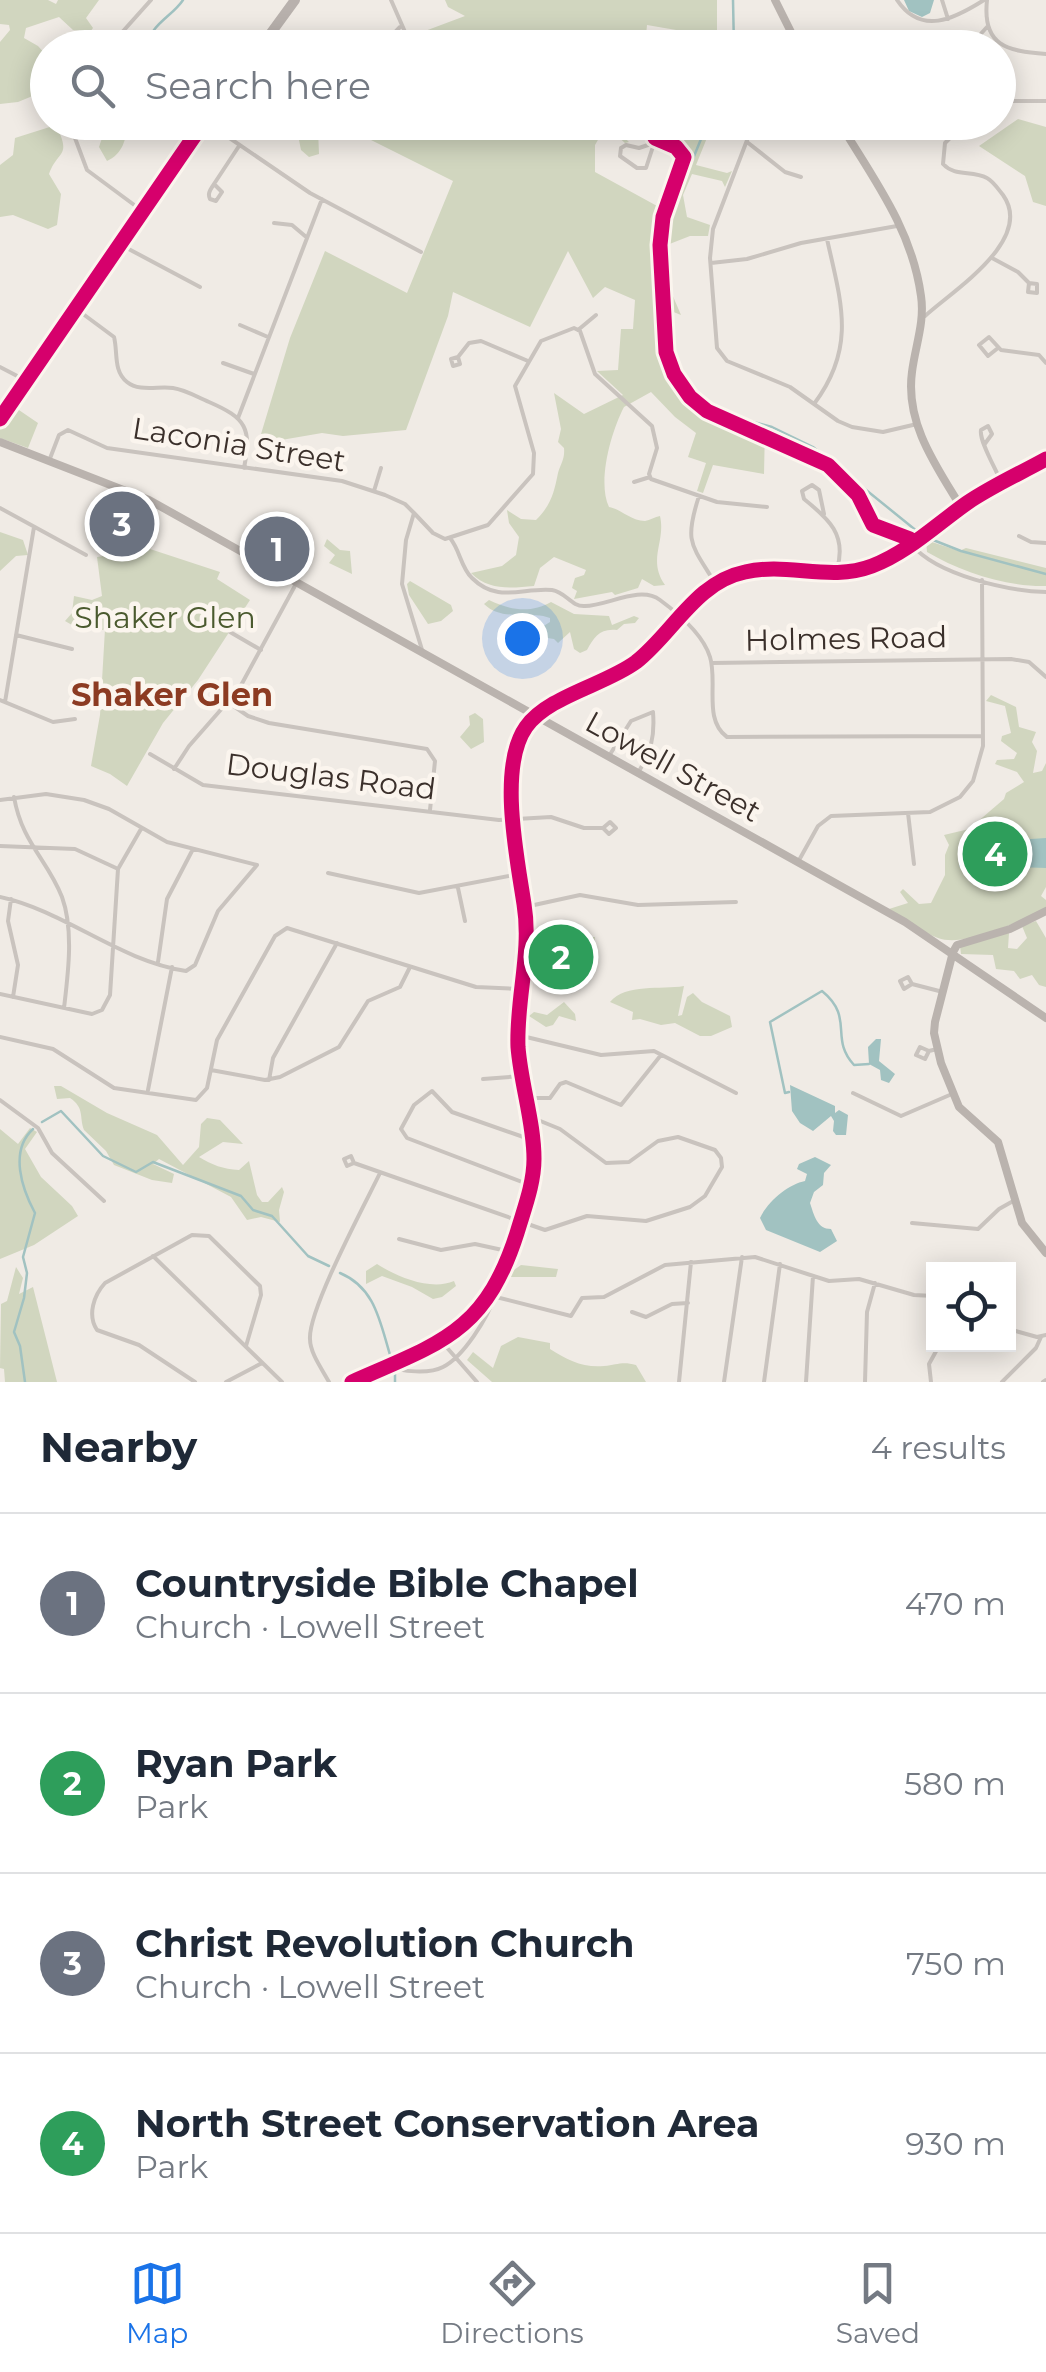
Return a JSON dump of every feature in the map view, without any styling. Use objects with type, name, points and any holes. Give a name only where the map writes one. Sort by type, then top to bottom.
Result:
[{"type":"main road","points":[[273,30],[295,0]]},
{"type":"main road","points":[[0,419],[192,140]]},
{"type":"street","points":[[124,30],[151,0]]},
{"type":"street","points":[[390,0],[402,30]]},
{"type":"street","points":[[775,0],[790,30]]},
{"type":"street","points":[[897,0],[918,20],[948,19],[986,0],[987,28]]},
{"type":"street","points":[[942,0],[948,19]]},
{"type":"street","points":[[397,30],[400,27]]},
{"type":"street","points":[[1016,50],[1046,54]]},
{"type":"street","points":[[1016,102],[1046,101]]},
{"type":"street","points":[[76,140],[88,170],[140,210]]},
{"type":"street","points":[[230,140],[322,199],[420,252]]},
{"type":"street","points":[[654,143],[639,148],[626,145],[620,156],[637,168],[646,168],[655,140]]},
{"type":"street","points":[[850,140],[901,225],[922,303],[910,387],[917,424],[927,450],[961,508]]},
{"type":"street","points":[[922,320],[992,258],[1007,229],[1008,203],[986,177],[954,172],[943,164],[947,140]]},
{"type":"street","points":[[802,177],[786,172],[747,142],[712,229],[714,338],[721,354],[735,366],[790,387],[838,421],[862,430],[886,431],[917,424]]},
{"type":"street","points":[[214,184],[239,146]]},
{"type":"street","points":[[238,418],[322,199]]},
{"type":"street","points":[[274,223],[292,226],[307,238]]},
{"type":"street","points":[[711,263],[749,259],[901,225]]},
{"type":"street","points":[[814,404],[832,375],[844,320],[827,239]]},
{"type":"street","points":[[118,243],[200,287]]},
{"type":"street","points":[[992,258],[1018,272],[1028,284]]},
{"type":"street","points":[[922,303],[933,309]]},
{"type":"street","points":[[75,309],[114,338],[117,367],[126,382],[141,388],[183,390],[244,422],[248,440],[244,469]]},
{"type":"street","points":[[578,330],[596,315]]},
{"type":"street","points":[[240,326],[268,337]]},
{"type":"street","points":[[578,330],[572,328],[546,336],[514,389],[534,453],[534,474],[492,522],[450,538],[468,575],[506,594],[550,590],[565,595],[575,605],[652,595],[700,638],[711,663],[715,722],[727,737],[983,736]]},
{"type":"street","points":[[578,330],[595,374],[652,426],[657,448],[650,477]]},
{"type":"street","points":[[458,357],[467,345],[481,341],[528,361]]},
{"type":"street","points":[[998,348],[1039,355],[1046,363]]},
{"type":"street","points":[[223,362],[254,374]]},
{"type":"street","points":[[0,367],[26,380]]},
{"type":"street","name":"Laconia Street","points":[[49,461],[59,434],[69,430],[106,448],[333,479],[405,504],[434,533],[450,538]]},
{"type":"street","name":"Lowell Street","points":[[0,442],[149,500],[905,922],[1046,1018]]},
{"type":"street","points":[[984,446],[1002,482]]},
{"type":"street","points":[[387,1366],[395,1370],[433,1370],[447,1365],[486,1319],[531,1185],[534,1162],[518,1035],[527,931],[510,776],[518,740],[546,708],[635,662],[716,584],[746,572],[768,569],[836,574],[871,566],[1002,482],[1046,459]]},
{"type":"street","points":[[374,491],[381,468]]},
{"type":"street","points":[[634,482],[650,477]]},
{"type":"street","points":[[650,477],[662,485],[727,504],[767,507]]},
{"type":"street","points":[[824,514],[804,499],[802,491],[806,486],[818,488],[824,514],[840,539],[836,574]]},
{"type":"street","points":[[699,496],[690,540],[716,584]]},
{"type":"street","points":[[0,508],[86,555]]},
{"type":"street","points":[[414,514],[406,540],[402,584],[423,653]]},
{"type":"street","points":[[34,527],[2,701],[53,722],[75,719]]},
{"type":"street","points":[[1019,536],[1046,543]]},
{"type":"street","points":[[911,543],[938,565],[1017,589],[1046,592]]},
{"type":"street","points":[[798,862],[818,826],[832,816],[930,812],[960,797],[978,771],[983,736],[982,580]]},
{"type":"street","points":[[174,769],[189,746],[229,703],[297,582]]},
{"type":"street","points":[[230,632],[262,650]]},
{"type":"street","points":[[16,635],[72,649]]},
{"type":"street","name":"Holmes Road","points":[[711,663],[1019,659],[1029,662],[1046,677]]},
{"type":"street","points":[[229,703],[268,724],[427,749],[436,761],[430,811]]},
{"type":"street","points":[[546,708],[548,723]]},
{"type":"street","points":[[609,756],[631,720],[652,712],[655,736],[638,773]]},
{"type":"street","name":"Douglas Road","points":[[150,754],[204,784],[514,820],[551,817],[584,828],[603,828]]},
{"type":"street","points":[[0,800],[53,794],[84,800],[164,840],[258,865],[220,908],[194,967],[186,971],[113,945],[44,909],[0,897]]},
{"type":"street","points":[[14,797],[31,847],[62,897],[68,956],[64,1008]]},
{"type":"street","points":[[908,813],[914,864]]},
{"type":"street","points":[[0,994],[92,1014],[104,1008],[110,995],[118,869],[142,828]]},
{"type":"street","points":[[0,846],[78,850],[118,869]]},
{"type":"street","points":[[158,962],[167,899],[194,849]]},
{"type":"street","points":[[328,873],[418,893],[519,874]]},
{"type":"street","points":[[458,888],[465,921]]},
{"type":"street","points":[[525,907],[580,895],[638,904],[736,902]]},
{"type":"street","points":[[12,899],[9,923],[18,961],[13,996]]},
{"type":"street","points":[[1046,912],[1007,930],[960,942],[952,954],[935,1022],[933,1050],[962,1110],[997,1141],[1025,1228],[1046,1253]]},
{"type":"street","points":[[0,1037],[53,1048],[114,1088],[194,1100],[206,1091],[219,1036],[282,930],[294,929],[480,988],[521,990]]},
{"type":"street","points":[[269,1080],[273,1058],[337,943]]},
{"type":"street","points":[[211,1070],[269,1080],[338,1047],[368,1000],[400,988],[410,966]]},
{"type":"street","points":[[147,1092],[172,968]]},
{"type":"street","points":[[912,984],[944,992]]},
{"type":"street","points":[[518,1035],[600,1054],[648,1051],[736,1093]]},
{"type":"street","points":[[525,1098],[551,1098],[559,1085],[566,1082],[621,1105],[662,1055]]},
{"type":"street","points":[[483,1079],[522,1076]]},
{"type":"street","points":[[531,1185],[407,1138],[401,1132],[408,1111],[432,1091],[452,1112],[532,1140]]},
{"type":"street","points":[[853,1094],[899,1116],[953,1095]]},
{"type":"street","points":[[0,1100],[36,1126],[52,1153],[104,1201]]},
{"type":"street","points":[[354,1163],[520,1224],[547,1230],[587,1216],[650,1220],[701,1201],[722,1163],[715,1150],[678,1137],[658,1140],[626,1163],[606,1162],[560,1129],[528,1117]]},
{"type":"street","points":[[328,1382],[311,1346],[310,1333],[338,1259],[380,1172]]},
{"type":"street","points":[[912,1223],[978,1230],[1001,1206],[1015,1200]]},
{"type":"street","points":[[195,1382],[139,1346],[100,1332],[92,1321],[97,1295],[104,1283],[195,1234],[207,1234],[260,1287],[246,1346]]},
{"type":"street","points":[[399,1239],[442,1250],[475,1244],[511,1252]]},
{"type":"street","points":[[153,1256],[282,1382]]},
{"type":"street","points":[[492,1296],[570,1316],[582,1298],[604,1297],[656,1268],[762,1257],[830,1281],[859,1279],[926,1296]]},
{"type":"street","points":[[724,1382],[742,1258]]},
{"type":"street","points":[[679,1382],[691,1262]]},
{"type":"street","points":[[764,1382],[780,1264]]},
{"type":"street","points":[[806,1382],[813,1276]]},
{"type":"street","points":[[865,1382],[867,1312],[875,1283]]},
{"type":"street","points":[[352,1382],[442,1342],[473,1318],[492,1296]]},
{"type":"street","points":[[632,1312],[646,1317],[672,1304],[688,1303]]},
{"type":"street","points":[[1002,1382],[1043,1336],[1016,1331]]},
{"type":"street","points":[[442,1342],[477,1382]]},
{"type":"street","points":[[931,1382],[929,1364],[936,1352]]},
{"type":"street","points":[[226,1382],[262,1363]]},
{"type":"green space","points":[[0,0],[48,0],[56,4],[58,0],[99,0],[86,18],[92,30],[73,30],[59,17],[26,28],[24,38],[30,41],[30,97],[18,102],[0,104],[0,42],[10,30],[9,25],[0,24]]},
{"type":"green space","points":[[445,0],[717,0],[717,30],[647,25],[647,30],[428,30],[465,16],[448,7]]},
{"type":"green space","points":[[1016,120],[1046,127],[1046,206],[1033,202],[1025,176],[979,146],[988,140],[1016,140]]},
{"type":"green space","points":[[30,133],[30,140],[62,140],[62,152],[49,174],[61,194],[57,225],[48,229],[13,215],[0,217],[0,165],[13,155],[15,138]]},
{"type":"green space","points":[[101,140],[125,140],[107,161],[99,147]]},
{"type":"green space","points":[[299,140],[318,140],[319,154],[309,157],[301,150]]},
{"type":"green space","points":[[371,140],[598,140],[595,172],[668,212],[683,158],[684,140],[706,140],[696,165],[732,171],[725,187],[722,181],[692,174],[683,195],[687,217],[710,225],[708,236],[690,236],[667,245],[669,287],[681,315],[671,311],[669,350],[676,351],[685,373],[705,397],[765,427],[764,474],[713,465],[703,493],[697,491],[706,463],[688,457],[696,433],[651,392],[624,407],[607,457],[606,497],[609,507],[635,519],[645,521],[660,516],[657,567],[665,585],[654,586],[642,579],[638,588],[615,595],[612,592],[574,599],[575,578],[586,570],[554,557],[540,568],[534,586],[493,586],[471,573],[502,566],[516,555],[519,537],[509,523],[507,510],[521,519],[536,520],[551,498],[564,452],[558,442],[561,429],[554,393],[584,414],[623,395],[597,371],[618,370],[621,329],[633,329],[635,300],[605,287],[593,298],[568,251],[530,327],[453,292],[448,316],[406,430],[343,436],[322,433],[258,444],[290,338],[325,251],[407,293],[453,181]]},
{"type":"green space","points":[[13,406],[38,423],[28,448],[0,438],[0,427]]},
{"type":"green space","points":[[0,532],[23,540],[28,555],[16,556],[0,571]]},
{"type":"green space","points":[[327,539],[340,550],[350,551],[352,574],[329,563],[335,555],[324,546]]},
{"type":"green space","points":[[926,540],[959,551],[966,548],[1046,568],[1046,586],[1016,584],[969,572],[927,552]]},
{"type":"green space","name":"Shaker Glen","points":[[150,549],[220,572],[217,579],[250,600],[198,680],[163,723],[127,786],[91,766],[100,715],[105,629],[99,631],[90,620],[72,625],[65,621],[72,613],[74,596],[92,600],[102,596],[97,557]]},
{"type":"green space","points":[[410,581],[451,605],[453,611],[441,621],[428,624],[409,595]]},
{"type":"green space","points":[[489,600],[521,609],[551,602],[574,614],[609,616],[612,625],[634,616],[639,618],[617,630],[602,632],[580,653],[574,649],[570,632],[558,643],[535,636],[534,632],[550,622],[550,618],[499,613],[484,604]]},
{"type":"green space","points":[[991,695],[1016,707],[1019,727],[1036,732],[1032,742],[1037,751],[1033,773],[1042,771],[1046,763],[1046,887],[1041,896],[1046,900],[1046,908],[977,936],[938,938],[889,909],[908,903],[900,892],[903,889],[919,904],[931,903],[945,875],[949,845],[944,835],[969,829],[1006,793],[1024,782],[1017,772],[995,764],[997,760],[1014,759],[1017,753],[1001,741],[1002,736],[1011,733],[1005,706],[986,701]]},
{"type":"green space","points":[[475,713],[483,719],[484,742],[471,749],[460,737],[470,725],[469,716]]},
{"type":"green space","points":[[1036,921],[1046,938],[1046,987],[1039,985],[1032,975],[1020,979],[1014,971],[996,969],[993,955],[961,954],[960,946],[1009,933],[1008,948],[1017,949],[1027,938],[1022,926]]},
{"type":"green space","points":[[595,937],[591,975],[526,982],[531,938]]},
{"type":"green space","points":[[684,986],[678,1016],[693,993],[730,1016],[732,1027],[700,1036],[675,1023],[632,1020],[633,1012],[610,1002],[634,990]]},
{"type":"green space","points":[[564,1002],[576,1021],[559,1016],[546,1027],[529,1016],[534,1012],[547,1015]]},
{"type":"green space","points":[[54,1086],[61,1086],[107,1113],[157,1135],[183,1165],[199,1147],[201,1124],[207,1118],[220,1120],[243,1144],[223,1142],[199,1157],[239,1170],[249,1161],[262,1202],[268,1202],[282,1187],[280,1222],[261,1217],[247,1220],[231,1197],[159,1159],[153,1164],[174,1174],[172,1183],[152,1180],[114,1165],[106,1151],[84,1130],[75,1102],[70,1098],[57,1099]]},
{"type":"green space","points":[[30,1128],[37,1132],[25,1149],[41,1177],[78,1216],[34,1245],[0,1259],[0,1129],[18,1144]]},
{"type":"green space","points":[[377,1264],[414,1281],[454,1281],[456,1286],[433,1299],[382,1276],[366,1284],[366,1271]]},
{"type":"green space","points":[[521,1265],[558,1269],[556,1277],[504,1277]]},
{"type":"green space","points":[[16,1267],[23,1278],[19,1294],[33,1287],[57,1382],[5,1382],[4,1369],[0,1368],[1,1304],[7,1301]]},
{"type":"green space","points":[[518,1337],[550,1343],[550,1349],[582,1364],[636,1365],[646,1382],[492,1382],[467,1360],[473,1352],[493,1368],[501,1346]]},
{"type":"water","points":[[904,0],[934,0],[930,13],[922,17],[909,11]]},
{"type":"water","points":[[986,833],[999,841],[1046,838],[1046,868],[964,871],[959,866],[962,854]]},
{"type":"water","points":[[881,1039],[879,1061],[895,1074],[889,1083],[881,1080],[880,1070],[869,1064],[868,1047]]},
{"type":"water","points":[[790,1085],[835,1106],[835,1113],[839,1110],[848,1115],[846,1135],[836,1135],[831,1116],[813,1131],[800,1123],[792,1111]]},
{"type":"water","points":[[815,1157],[831,1165],[810,1203],[817,1220],[822,1227],[831,1229],[837,1241],[820,1252],[766,1230],[760,1218],[780,1194],[805,1181],[807,1174],[797,1169],[799,1164]]},
{"type":"waterway","points":[[154,30],[183,0]]},
{"type":"waterway","points":[[733,0],[734,30]]},
{"type":"waterway","points":[[701,140],[674,205],[668,241],[672,338],[679,370],[697,397],[719,413],[772,427],[813,447],[918,532]]},
{"type":"waterway","points":[[928,538],[1046,574]]},
{"type":"waterway","points":[[789,1092],[785,1093],[770,1022],[822,991],[837,1010],[847,1055],[854,1065],[869,1064]]},
{"type":"waterway","points":[[42,1122],[61,1111],[103,1156],[136,1172],[153,1162],[241,1196],[253,1210],[272,1216],[308,1256],[329,1266]]},
{"type":"waterway","points":[[25,1382],[14,1332],[24,1298],[27,1273],[23,1257],[35,1213],[22,1182],[21,1148],[33,1129]]},
{"type":"waterway","points":[[340,1273],[369,1297],[391,1358]]},
{"type":"waterway","points":[[395,1374],[395,1382]]},
{"type":"cycle path","points":[[0,419],[192,140]]},
{"type":"cycle path","points":[[660,140],[676,147],[684,157],[663,217],[660,245],[666,352],[674,374],[690,397],[707,411],[828,465],[858,495],[873,525],[910,539]]},
{"type":"cycle path","points":[[352,1382],[434,1344],[474,1314],[504,1267],[528,1196],[534,1168],[533,1145],[518,1047],[526,922],[511,788],[518,744],[526,727],[548,707],[636,662],[712,586],[745,572],[840,572],[872,566],[910,546],[976,497],[1046,459]]},
{"type":"place","name":"Christ Revolution Church","points":[[122,524]]},
{"type":"place","name":"Countryside Bible Chapel","points":[[277,549]]},
{"type":"place","name":"North Street Conservation Area","points":[[995,854]]},
{"type":"place","name":"Ryan Park","points":[[561,957]]},
{"type":"district","name":"Shaker Glen","points":[[172,695]]}]
